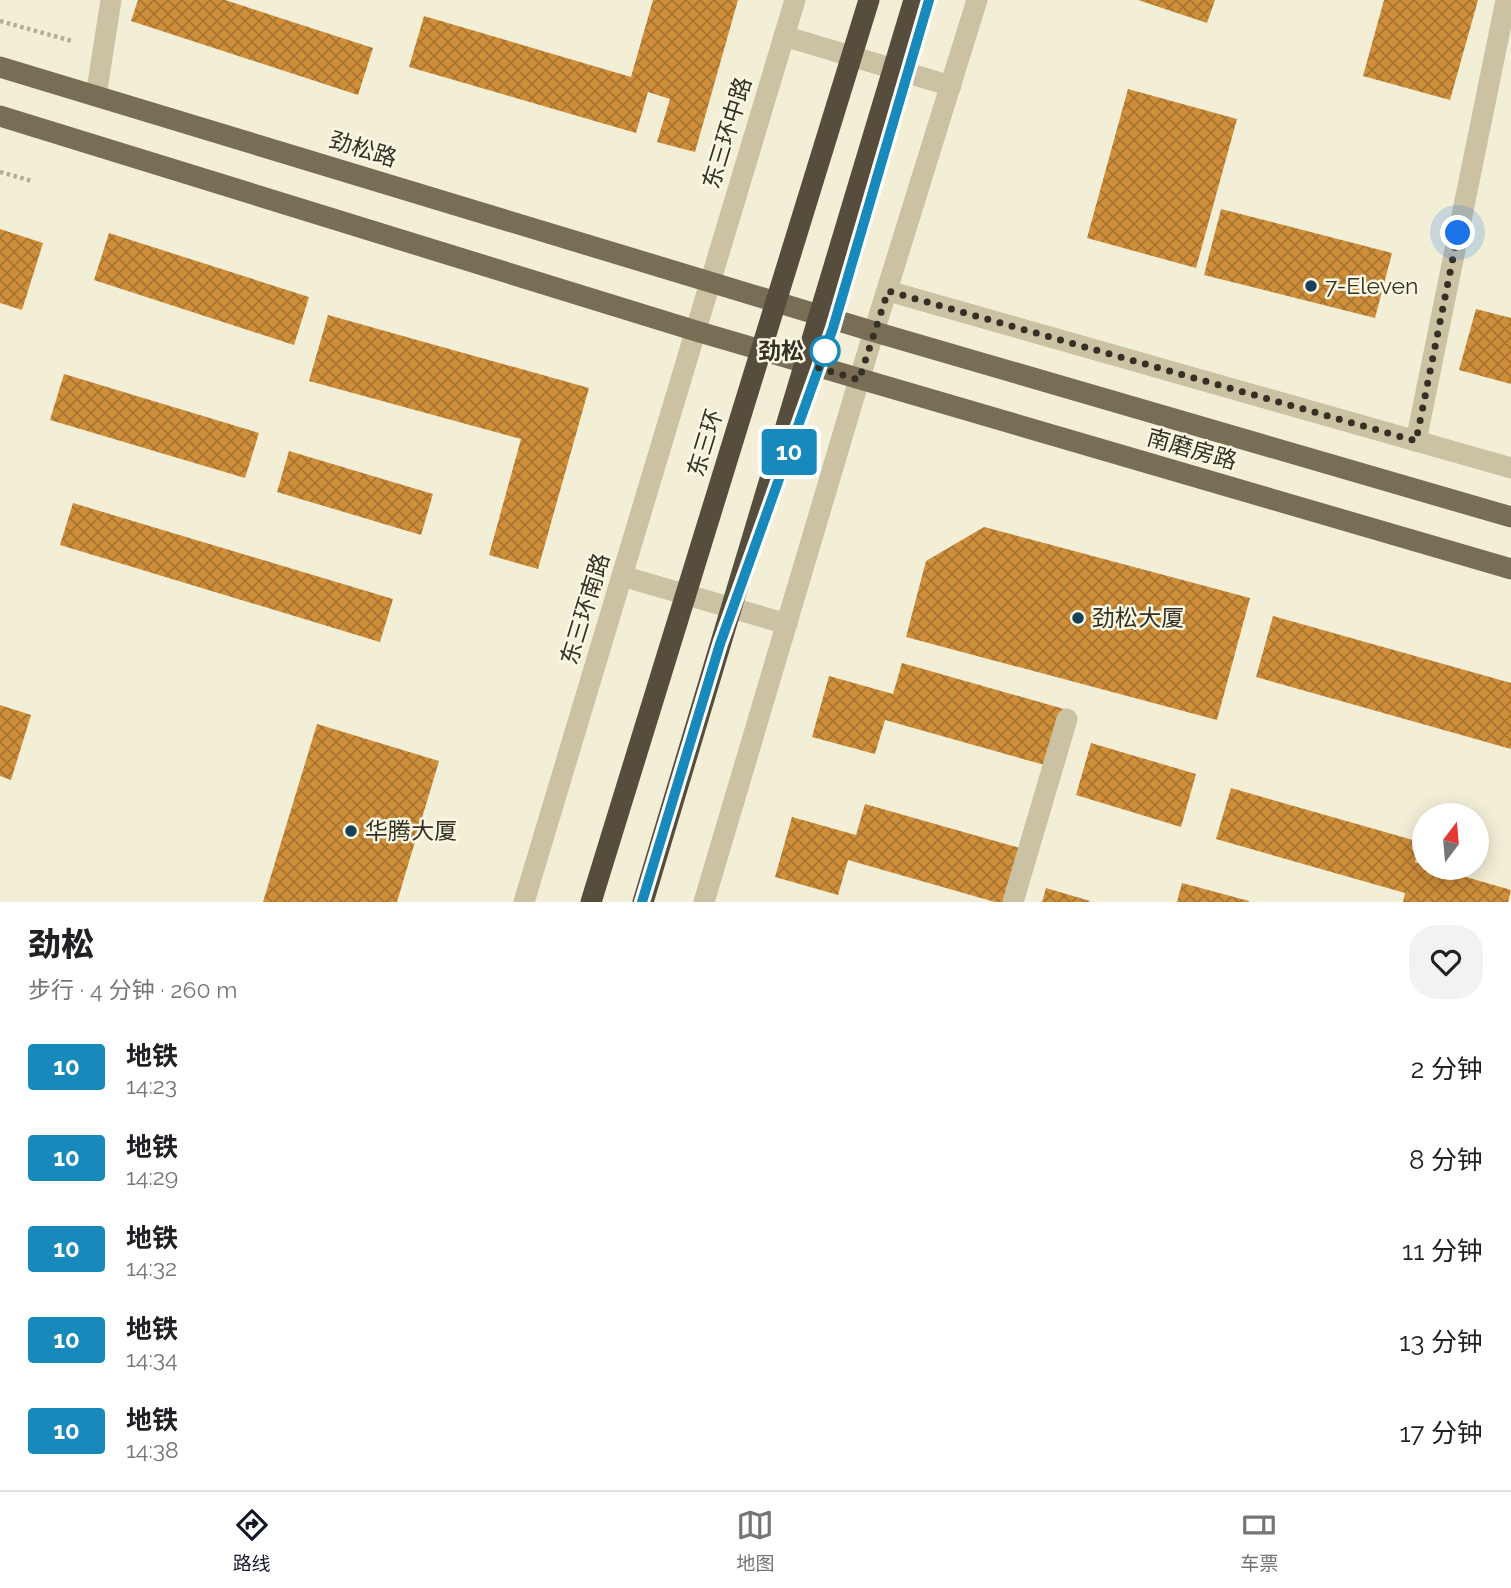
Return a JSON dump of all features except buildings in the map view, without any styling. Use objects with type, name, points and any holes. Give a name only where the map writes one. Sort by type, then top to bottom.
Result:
[{"type":"highway","name":"东三环","points":[[591,902],[869,0]]},
{"type":"highway","points":[[643,902],[915,0]]},
{"type":"main road","name":"劲松路","points":[[0,67],[875,332]]},
{"type":"main road","points":[[0,116],[696,331]]},
{"type":"main road","name":"南磨房路","points":[[696,331],[1511,569]]},
{"type":"main road","name":"南磨房路","points":[[875,332],[1511,517]]},
{"type":"street","points":[[96,96],[111,0]]},
{"type":"street","name":"东三环中路","points":[[696,331],[794,0]]},
{"type":"street","points":[[704,902],[859,380],[977,0]]},
{"type":"street","points":[[1416,441],[1506,0]]},
{"type":"street","points":[[784,36],[951,86]]},
{"type":"street","points":[[888,291],[1511,468]]},
{"type":"street","name":"东三环南路","points":[[524,902],[696,331]]},
{"type":"street","points":[[622,576],[787,624]]},
{"type":"street","points":[[1013,902],[1067,719]]},
{"type":"path","points":[[0,21],[72,41]]},
{"type":"path","points":[[0,173],[32,181]]},
{"type":"metro line","name":"10","points":[[642,902],[720,644],[833,328],[929,0]]},
{"type":"place","name":"7-Eleven","points":[[1311,286]]},
{"type":"place","name":"劲松","points":[[825,351]]},
{"type":"place","name":"劲松大厦","points":[[1078,618]]},
{"type":"place","name":"华腾大厦","points":[[351,831]]},
{"type":"route","points":[[825,351],[813,366],[859,380],[888,291],[1416,441],[1458,233]]}]
